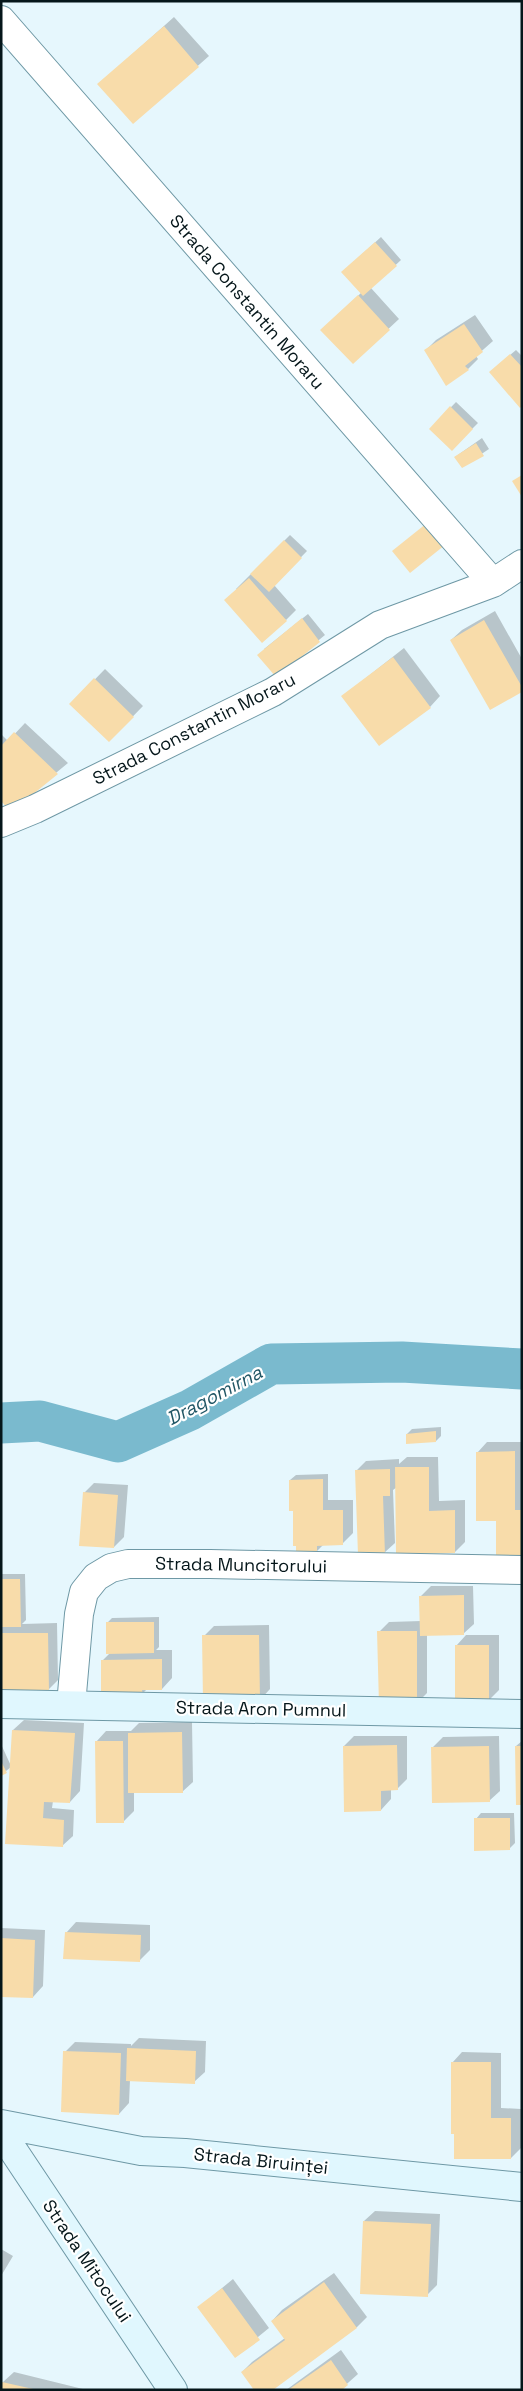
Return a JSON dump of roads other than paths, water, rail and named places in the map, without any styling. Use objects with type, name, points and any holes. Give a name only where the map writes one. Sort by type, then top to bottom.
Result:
[{"type":"street","name":"Strada Constantin Moraru","points":[[1,20],[493,583]]},
{"type":"street","name":"Strada Constantin Moraru","points":[[1,823],[35,809],[273,692],[380,624],[493,583],[522,564]]},
{"type":"street","name":"Strada Muncitorului","points":[[71,1705],[79,1614],[84,1592],[96,1577],[111,1568],[128,1564],[210,1564],[522,1570]]},
{"type":"street","name":"Strada Aron Pumnul","points":[[1,1704],[522,1714]]},
{"type":"street","name":"Strada Biruinței","points":[[1,2124],[141,2151],[185,2153],[522,2187]]},
{"type":"street","name":"Strada Mitocului","points":[[1,2132],[173,2390]]},
{"type":"waterway","name":"Dragomirna","points":[[1,1423],[40,1421],[118,1442],[190,1410],[271,1364],[402,1362],[522,1369]]}]
